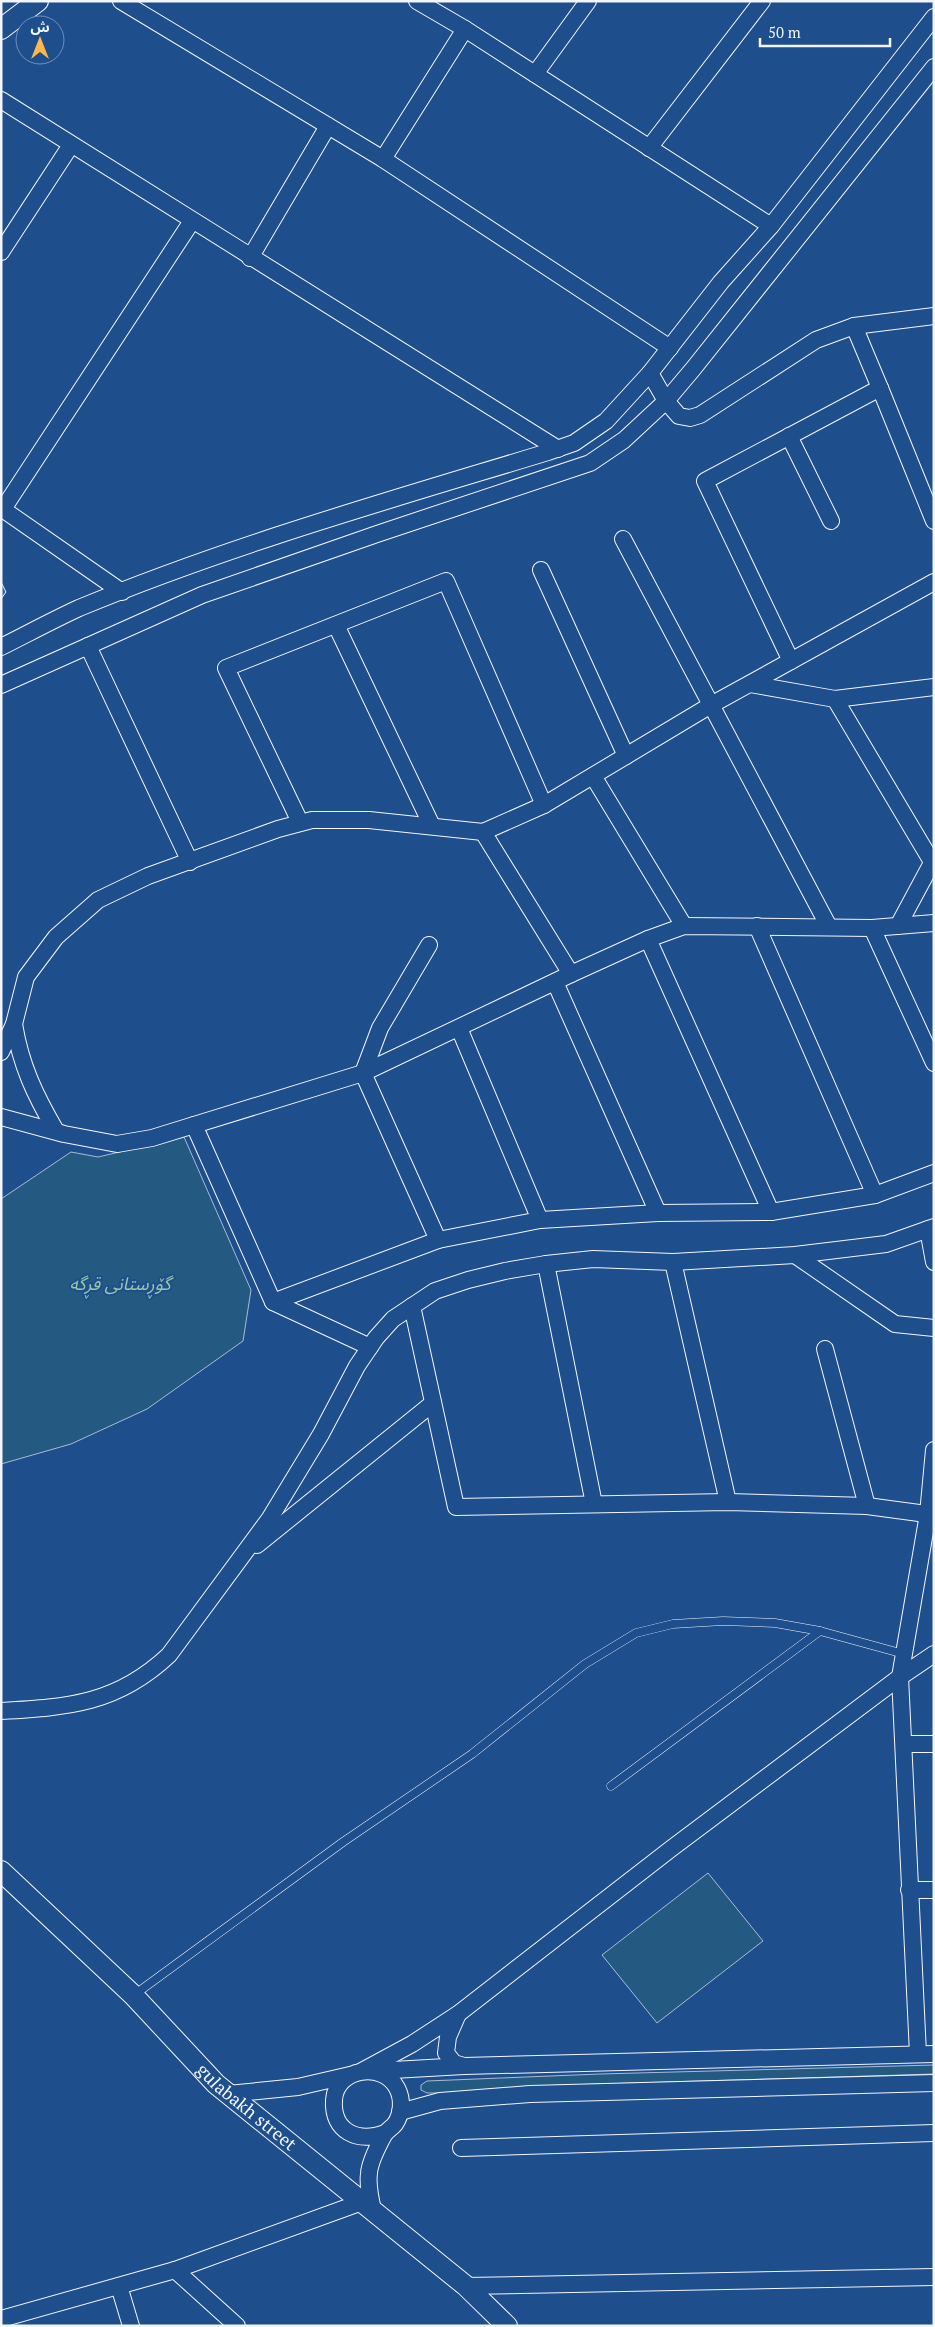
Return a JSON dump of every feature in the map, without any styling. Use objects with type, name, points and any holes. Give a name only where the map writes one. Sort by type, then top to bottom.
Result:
[{"type":"street","points":[[1,29],[38,1]]},
{"type":"street","points":[[121,1],[383,160],[670,348]]},
{"type":"street","points":[[417,1],[465,29],[771,226]]},
{"type":"street","points":[[535,74],[588,1]]},
{"type":"street","points":[[649,148],[762,1]]},
{"type":"street","points":[[1,647],[78,609],[304,526],[574,443],[606,421],[650,373],[721,282],[771,226],[934,17]]},
{"type":"street","points":[[383,160],[465,29]]},
{"type":"street","points":[[1,685],[202,595],[590,463],[624,440],[666,401],[934,67]]},
{"type":"street","points":[[1,100],[250,258],[558,449]]},
{"type":"street","points":[[250,258],[328,126]]},
{"type":"street","points":[[1,252],[71,145]]},
{"type":"street","points":[[122,592],[2,509],[192,221]]},
{"type":"street","points":[[650,373],[666,401],[679,416],[690,418],[700,415],[816,340],[854,326],[934,316]]},
{"type":"street","points":[[854,326],[934,522]]},
{"type":"street","points":[[791,661],[705,480],[880,388]]},
{"type":"street","points":[[789,436],[831,521]]},
{"type":"street","points":[[623,539],[830,927]]},
{"type":"street","points":[[541,570],[626,756]]},
{"type":"street","points":[[300,822],[226,668],[446,581],[544,805]]},
{"type":"street","points":[[1,1052],[14,1024],[26,978],[56,937],[98,900],[148,876],[300,822],[312,820],[369,820],[483,832],[544,805],[711,705],[934,582]]},
{"type":"street","points":[[336,625],[432,826]]},
{"type":"street","points":[[88,646],[190,862]]},
{"type":"street","points":[[750,684],[835,699],[934,687]]},
{"type":"street","points":[[835,699],[933,860],[898,926]]},
{"type":"street","points":[[593,776],[684,926]]},
{"type":"street","points":[[483,832],[571,974]]},
{"type":"street","points":[[1,1117],[117,1144],[152,1138],[363,1073],[571,974],[648,939],[684,926],[872,928],[934,922]]},
{"type":"street","points":[[757,926],[875,1195]]},
{"type":"street","points":[[872,928],[934,1063]]},
{"type":"street","points":[[648,939],[771,1212]]},
{"type":"street","points":[[429,945],[380,1028],[363,1073],[438,1240]]},
{"type":"street","points":[[555,982],[658,1213]]},
{"type":"street","points":[[14,1024],[19,1053],[34,1090],[56,1131]]},
{"type":"street","points":[[459,1028],[540,1220]]},
{"type":"street","points":[[194,1125],[273,1302],[370,1347]]},
{"type":"street","points":[[273,1302],[438,1240],[540,1220],[658,1213],[771,1212],[875,1195],[934,1173]]},
{"type":"street","points":[[1,1711],[48,1708],[81,1703],[132,1685],[151,1673],[169,1655],[270,1518],[376,1338],[393,1319],[435,1291],[468,1280],[546,1264],[593,1259],[673,1262],[795,1256],[886,1244],[931,1228],[934,1262]]},
{"type":"street","points":[[795,1256],[895,1324],[934,1328]]},
{"type":"street","points":[[673,1262],[728,1502]]},
{"type":"street","points":[[546,1264],[594,1504]]},
{"type":"street","points":[[412,1306],[456,1507],[728,1502],[867,1506],[931,1514]]},
{"type":"street","points":[[825,1349],[867,1506]]},
{"type":"street","points":[[240,1559],[433,1403]]},
{"type":"street","points":[[228,2094],[298,2087],[362,2073],[464,2066],[926,2054],[909,1890],[900,1677],[931,1514],[934,1450]]},
{"type":"street","points":[[362,2073],[387,2077],[396,2086],[401,2099],[400,2112],[395,2124],[385,2133],[373,2138],[360,2137],[347,2132],[338,2122],[334,2110],[334,2096],[340,2084],[412,2044],[458,2014],[672,1848],[900,1677],[934,1654]]},
{"type":"street","points":[[904,1744],[934,1744]]},
{"type":"street","name":"gulabakh street","points":[[2,1872],[133,1995],[216,2084],[466,2286],[507,2326]]},
{"type":"street","points":[[909,1890],[934,1890]]},
{"type":"street","points":[[458,2014],[448,2037],[446,2053],[454,2063],[464,2066]]},
{"type":"street","points":[[400,2112],[440,2101],[530,2094],[934,2083]]},
{"type":"street","points":[[1,2319],[176,2270],[367,2206],[369,2173],[385,2133]]},
{"type":"street","points":[[461,2148],[934,2133]]},
{"type":"street","points":[[176,2270],[237,2326]]},
{"type":"street","points":[[466,2286],[934,2277]]},
{"type":"street","points":[[119,2286],[131,2326]]},
{"type":"lane","points":[[133,1995],[343,1842],[472,1754],[586,1664],[636,1633],[673,1624],[723,1621],[775,1623],[820,1631],[904,1654]]},
{"type":"lane","points":[[612,1786],[820,1631]]},
{"type":"green space","name":"گۆڕستانی قڕگە","points":[[184,1137],[251,1290],[243,1341],[147,1409],[71,1444],[1,1464],[1,1199],[71,1152],[98,1157]]},
{"type":"green space","points":[[708,1873],[763,1941],[657,2023],[602,1955]]},
{"type":"green space","points":[[934,2065],[934,2074],[534,2086],[449,2093],[427,2093],[421,2090],[421,2085],[427,2081],[600,2074]]},
{"type":"building","points":[[1,582],[6,592],[1,599]]}]
